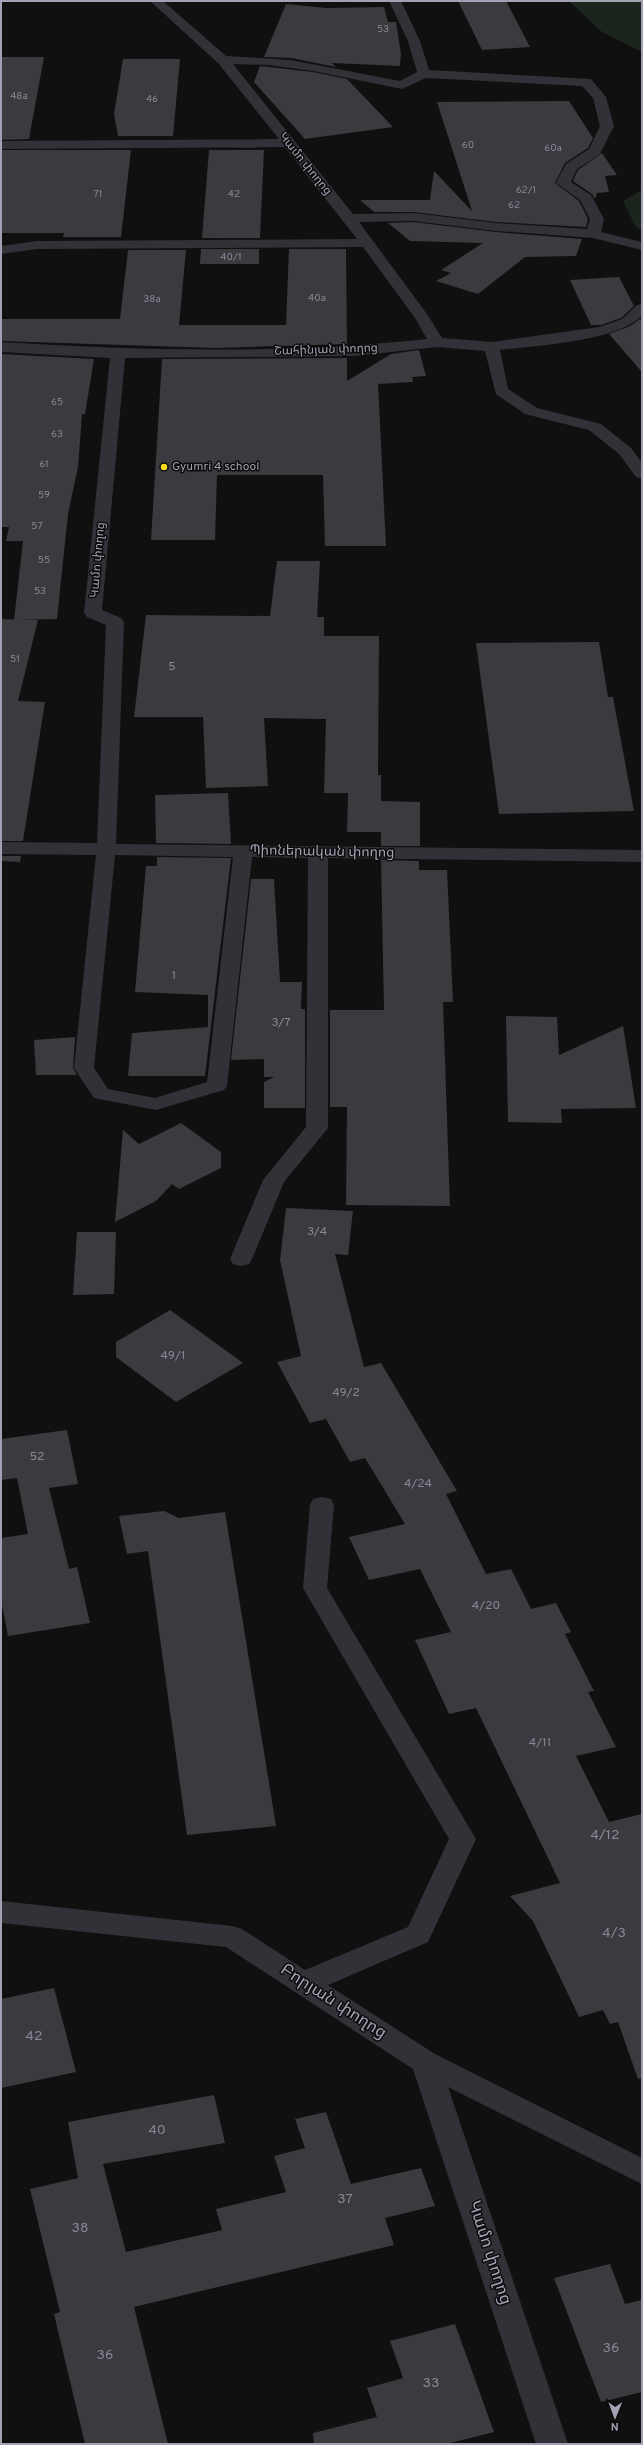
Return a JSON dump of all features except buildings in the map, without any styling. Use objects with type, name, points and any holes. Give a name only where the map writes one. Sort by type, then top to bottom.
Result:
[{"type":"street","name":"Կամո փողոց","points":[[156,1],[223,60],[368,243],[422,317],[437,342]]},
{"type":"street","points":[[395,1],[396,6],[414,41],[424,74]]},
{"type":"street","points":[[223,60],[274,61],[308,65],[402,85],[424,74],[586,82],[599,97],[607,126],[595,151],[571,167],[563,183],[586,198],[597,219],[593,234]]},
{"type":"street","points":[[1,145],[288,143]]},
{"type":"street","points":[[349,218],[413,217],[496,227],[593,234],[642,246]]},
{"type":"street","points":[[1,250],[36,245],[368,243]]},
{"type":"street","name":"Շահինյան փողոց","points":[[1,347],[118,354],[355,351],[437,342],[492,346],[602,331],[627,322],[642,308]]},
{"type":"street","points":[[492,346],[501,391],[531,411],[595,427],[626,451],[642,474]]},
{"type":"street","name":"Կամո փողոց","points":[[106,849],[114,622],[94,613],[118,354]]},
{"type":"street","name":"Պիոներական փողոց","points":[[1,848],[642,856]]},
{"type":"street","points":[[106,849],[84,1068],[101,1094],[156,1104],[217,1086],[243,851]]},
{"type":"street","points":[[241,1259],[274,1180],[317,1128],[318,852]]},
{"type":"street","points":[[304,1983],[418,1934],[463,1840],[315,1588],[322,1505]]},
{"type":"street","name":"Բորյան փողոց","points":[[1,1912],[232,1937],[426,2062],[642,2172]]},
{"type":"street","name":"Կամո փողոց","points":[[426,2062],[552,2444]]},
{"type":"shaded area","points":[[569,1],[642,1],[642,52],[602,32]]},
{"type":"shaded area","points":[[642,190],[642,230],[636,227],[623,201]]},
{"type":"place","name":"Gyumri 4 school","points":[[164,467]]}]
